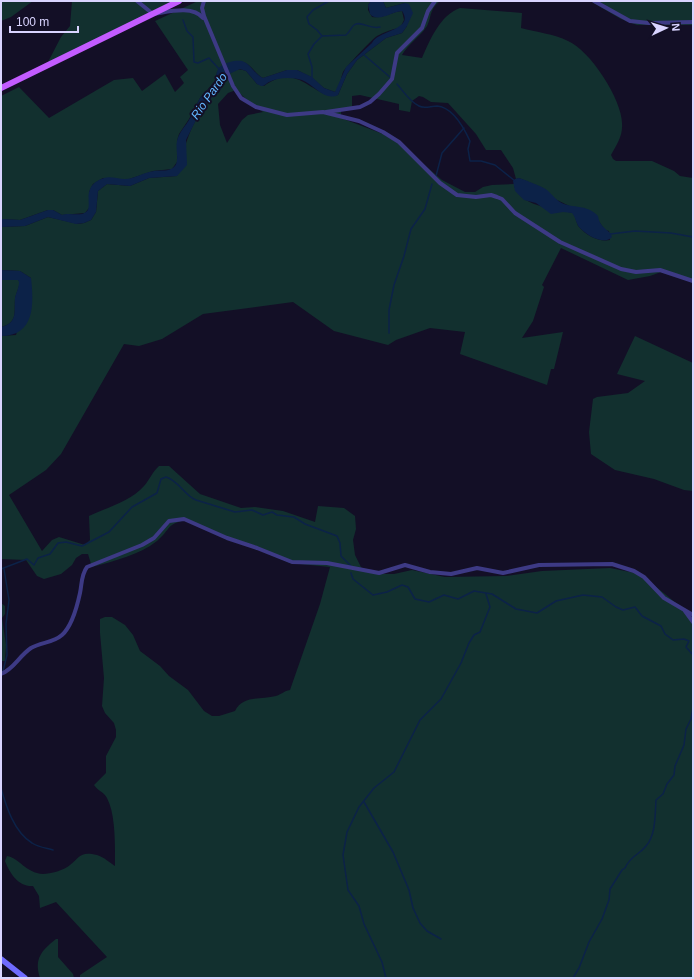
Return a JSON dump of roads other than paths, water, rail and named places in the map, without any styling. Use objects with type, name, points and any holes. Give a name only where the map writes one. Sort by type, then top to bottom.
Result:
[{"type":"main road","points":[[1,88],[179,1]]},
{"type":"street","points":[[138,1],[153,14],[175,11],[195,12],[206,22]]},
{"type":"street","points":[[204,1],[202,8],[206,22],[233,86],[241,98],[248,104],[262,110],[287,115],[360,107],[370,102],[392,79],[397,53],[422,28],[428,11],[435,1]]},
{"type":"street","points":[[594,1],[630,21],[649,24],[693,22]]},
{"type":"street","points":[[324,112],[348,118],[383,132],[399,142],[450,191],[457,195],[476,197],[492,195],[502,199],[516,213],[560,242],[595,259],[625,270],[660,270],[693,282]]},
{"type":"street","points":[[1,674],[14,666],[23,654],[31,648],[57,638],[66,630],[76,607],[82,576],[87,567],[142,546],[154,538],[169,521],[179,519],[190,521],[210,532],[292,562],[327,563],[378,572],[405,565],[430,572],[451,574],[478,568],[503,573],[539,565],[612,564],[634,571],[644,577],[664,598],[693,615]]},
{"type":"street","points":[[682,608],[693,622]]},
{"type":"street","points":[[1,959],[26,978]]},
{"type":"water","name":"Rio Pardo","points":[[371,1],[383,1],[386,8],[405,3],[409,4],[413,13],[407,26],[402,33],[386,38],[357,60],[347,74],[338,95],[333,97],[328,96],[319,92],[306,82],[294,78],[277,79],[261,86],[257,84],[246,71],[240,69],[229,74],[221,89],[212,97],[195,122],[186,140],[187,165],[177,176],[149,178],[130,186],[107,184],[98,191],[96,212],[91,220],[84,223],[76,224],[48,217],[25,226],[1,227],[2,219],[20,220],[48,210],[53,210],[62,215],[86,212],[89,206],[89,191],[96,182],[104,178],[112,177],[128,179],[150,172],[172,169],[177,162],[177,144],[179,135],[191,117],[200,98],[213,85],[219,68],[226,63],[234,61],[245,62],[263,78],[287,70],[297,70],[312,77],[324,88],[335,92],[346,67],[381,35],[400,26],[404,22],[405,17],[402,11],[381,17],[370,14],[368,5]]},
{"type":"water","points":[[519,178],[545,189],[561,203],[586,208],[594,212],[598,216],[601,224],[612,237],[609,239],[600,240],[590,236],[579,227],[572,213],[563,212],[551,214],[536,203],[524,200],[515,191],[513,181]]},
{"type":"water","points":[[1,270],[20,271],[31,278],[32,308],[26,325],[20,331],[12,335],[1,336],[1,327],[13,320],[15,312],[15,298],[19,282],[18,280],[1,280]]},
{"type":"waterway","points":[[322,36],[309,24],[307,17],[313,10],[329,1]]},
{"type":"waterway","name":"Rio Pardo","points":[[183,20],[187,31],[193,37],[194,62],[198,63],[209,58],[219,69]]},
{"type":"waterway","points":[[312,79],[312,67],[308,54],[314,44],[322,36],[346,35],[353,26],[357,24],[363,24],[376,28],[380,27]]},
{"type":"waterway","points":[[363,54],[391,78]]},
{"type":"waterway","points":[[397,84],[410,99],[419,106],[443,107],[453,114],[465,130],[470,141],[468,149],[470,161],[481,161],[495,165],[515,181]]},
{"type":"waterway","points":[[436,176],[442,153],[464,128]]},
{"type":"waterway","points":[[389,333],[389,310],[394,285],[411,229],[425,209],[432,184]]},
{"type":"waterway","points":[[610,234],[635,231],[671,233],[693,237]]},
{"type":"waterway","points":[[1,569],[27,559],[34,565],[38,558],[50,554],[58,543],[66,542],[82,546],[109,532],[132,507],[157,493],[161,479],[166,477],[171,479],[188,495],[196,500],[235,512],[252,510],[263,515],[272,512],[277,515],[294,517],[305,524],[337,536],[340,543],[341,556],[351,566]]},
{"type":"waterway","points":[[3,671],[7,655],[6,624],[9,600],[4,569]]},
{"type":"waterway","points":[[351,573],[353,579],[373,595],[387,592],[402,585],[408,587],[415,599],[429,602],[444,595],[458,599],[474,591],[492,594],[516,609],[537,613],[556,601],[583,595],[602,597],[623,610],[635,607],[642,616],[661,626],[665,634],[673,640],[684,639],[689,641],[686,647],[693,655]]},
{"type":"waterway","points":[[386,978],[382,962],[364,924],[359,906],[348,890],[343,855],[347,832],[359,807],[374,788],[394,772],[420,720],[441,699],[461,663],[469,643],[474,635],[480,632],[490,607],[486,594]]},
{"type":"waterway","points":[[573,978],[579,968],[589,942],[602,919],[609,900],[610,889],[622,870],[632,858],[646,846],[652,836],[656,800],[663,794],[667,784],[674,775],[675,766],[684,745],[686,729],[691,719],[693,708]]},
{"type":"waterway","points":[[1,788],[8,810],[20,832],[34,844],[53,850]]},
{"type":"waterway","points":[[364,802],[393,852],[409,890],[413,908],[420,923],[427,931],[441,939]]}]
